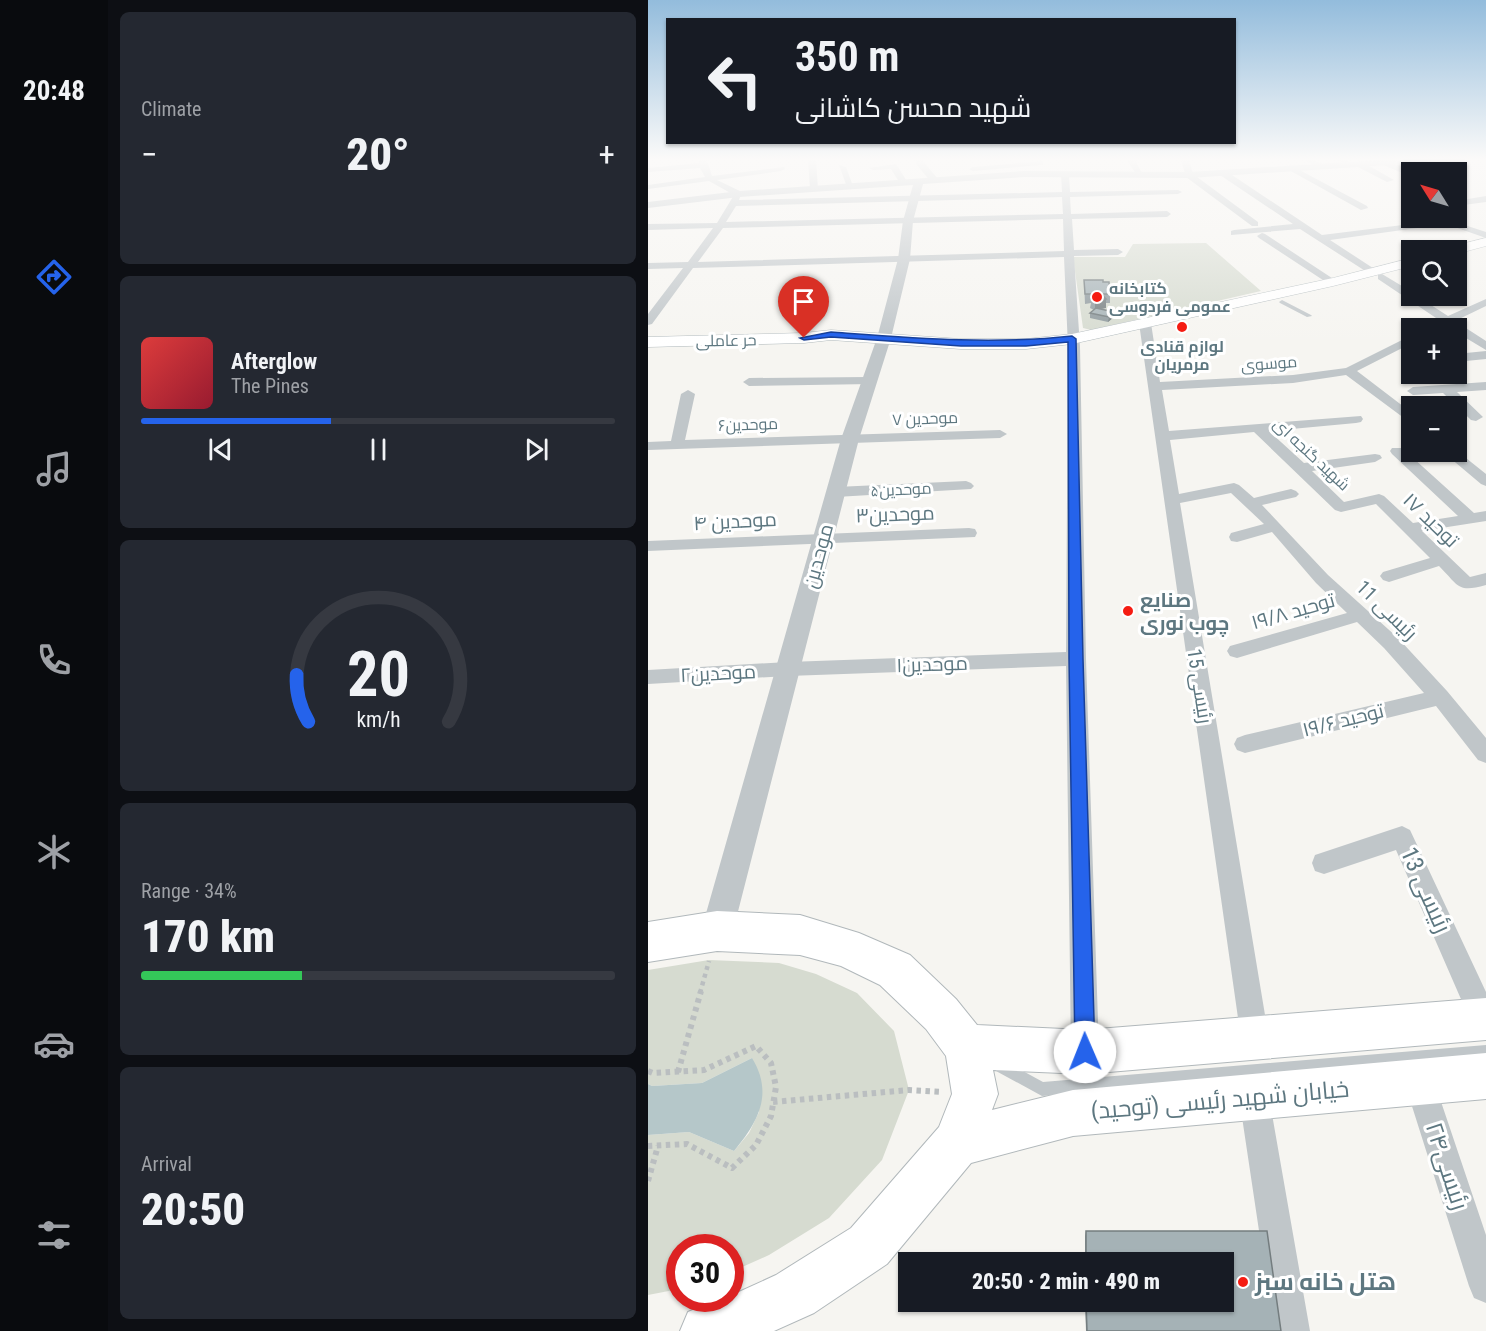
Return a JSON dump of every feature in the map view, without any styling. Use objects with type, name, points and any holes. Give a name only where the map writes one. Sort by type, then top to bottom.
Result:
[{"type":"main road","points":[[1467,247],[1486,242]]},
{"type":"main road","points":[[1467,253],[1486,248]]},
{"type":"main road","points":[[1147,328],[1282,302],[1401,266]]},
{"type":"main road","points":[[1147,328],[1333,282],[1401,271]]},
{"type":"main road","name":"حر عاملی","points":[[648,342],[804,338],[823,344],[1073,343],[1147,328]]},
{"type":"main road","points":[[648,942],[717,931],[800,935],[845,947],[895,970],[941,1014],[966,1047],[975,1094],[957,1143],[869,1246],[795,1294],[727,1325],[707,1331]]},
{"type":"main road","points":[[966,1047],[1085,1052],[1255,1039],[1485,1030]]},
{"type":"main road","name":"خیابان شهید رئیسی (توحید)","points":[[957,1143],[1073,1113],[1486,1076]]},
{"type":"street","points":[[648,322],[722,222]]},
{"type":"street","points":[[648,227],[856,222]]},
{"type":"street","name":"موحدین","points":[[717,931],[850,439],[882,343],[904,259],[908,222]]},
{"type":"street","points":[[1067,222],[1073,343],[1076,659],[1085,1052]]},
{"type":"street","points":[[1251,222],[1255,225]]},
{"type":"street","points":[[1294,222],[1444,318]]},
{"type":"street","points":[[1234,233],[1300,226]]},
{"type":"street","points":[[1320,238],[1401,226]]},
{"type":"street","points":[[1465,228],[1486,235]]},
{"type":"street","points":[[1262,236],[1333,282]]},
{"type":"street","points":[[648,266],[1118,252]]},
{"type":"street","points":[[1451,318],[1486,302]]},
{"type":"street","name":"رئیسی 15","points":[[1147,328],[1171,500],[1255,1039]]},
{"type":"street","points":[[1467,333],[1486,346]]},
{"type":"street","points":[[1474,338],[1486,333]]},
{"type":"street","name":"موسوی","points":[[1155,386],[1293,379],[1349,370],[1401,344]]},
{"type":"street","points":[[1467,356],[1486,355]]},
{"type":"street","points":[[1349,370],[1401,411]]},
{"type":"street","points":[[748,382],[868,381]]},
{"type":"street","points":[[1413,391],[1486,386]]},
{"type":"street","points":[[1446,389],[1476,417]]},
{"type":"street","points":[[677,445],[688,394]]},
{"type":"street","name":"شهید گنجه ای","points":[[1162,436],[1356,419]]},
{"type":"street","name":"شهید گنجه ای","points":[[1258,428],[1341,507]]},
{"type":"street","name":"موحدین ۷","points":[[850,439],[1000,434]]},
{"type":"street","name":"موحدین۶","points":[[648,446],[850,439]]},
{"type":"street","points":[[1397,451],[1478,517]]},
{"type":"street","points":[[1301,468],[1375,458]]},
{"type":"street","points":[[1462,462],[1486,481]]},
{"type":"street","name":"موحدین۵","points":[[836,492],[966,486]]},
{"type":"street","name":"رئیسی 11","points":[[1171,500],[1234,488],[1275,526],[1322,579],[1391,643],[1440,697],[1486,754]]},
{"type":"street","points":[[1251,504],[1291,494]]},
{"type":"street","name":"توحید ۱۷","points":[[1341,507],[1379,499],[1467,584],[1486,579]]},
{"type":"street","points":[[1411,528],[1478,517]]},
{"type":"street","points":[[1237,537],[1275,526]]},
{"type":"street","name":"موحدین۳","points":[[823,538],[969,533]]},
{"type":"street","name":"موحدین ۴","points":[[648,546],[823,538]]},
{"type":"street","points":[[1389,576],[1441,560]]},
{"type":"street","name":"توحید ۱۹/۸","points":[[1238,651],[1361,615]]},
{"type":"street","name":"موحدین۱","points":[[788,669],[1076,659]]},
{"type":"street","name":"موحدین۲","points":[[648,677],[788,669]]},
{"type":"street","name":"توحید ۱۹/۶","points":[[1245,744],[1440,697]]},
{"type":"street","name":"رئیسی 13","points":[[1324,863],[1402,837],[1485,1030]]},
{"type":"street","name":"رئیسی۲۴","points":[[1419,1081],[1486,1286]]},
{"type":"street","points":[[1254,1097],[1292,1331]]},
{"type":"lane","points":[[1282,302],[1309,316]]},
{"type":"lane","points":[[966,1047],[1042,1089],[1485,1030]]},
{"type":"path","points":[[678,1072],[717,931]]},
{"type":"path","points":[[648,1071],[653,1073],[704,1070],[756,1046],[771,1063],[776,1087],[771,1116],[756,1144],[732,1168],[687,1144],[648,1146]]},
{"type":"path","points":[[773,1102],[909,1090],[975,1094]]},
{"type":"path","points":[[648,1181],[658,1146]]},
{"type":"shaded area","points":[[1206,243],[1261,291],[1091,330],[1083,328],[1073,257],[1125,257],[1133,244]]},
{"type":"shaded area","points":[[709,960],[779,963],[816,974],[857,993],[894,1031],[909,1090],[882,1160],[829,1218],[769,1255],[744,1266],[744,1234],[666,1234],[666,1292],[648,1295],[648,1135],[689,1132],[734,1151],[749,1133],[759,1112],[752,1058],[702,1083],[652,1086],[648,1084],[648,970]]},
{"type":"shaded area","points":[[752,1058],[759,1071],[762,1084],[760,1107],[750,1129],[734,1151],[689,1132],[648,1135],[648,1084],[652,1086],[702,1083]]},
{"type":"building","points":[[1084,280],[1109,282],[1110,294],[1101,294],[1106,299],[1091,299],[1095,294],[1085,294]]},
{"type":"building","points":[[1096,308],[1114,312],[1109,317],[1090,313]]},
{"type":"building","name":"هتل خانه سبز","points":[[1086,1231],[1267,1231],[1281,1331],[1087,1331],[1086,1312],[1234,1312],[1234,1252],[1086,1252]]},
{"type":"place","name":"کتابخانه عمومی فردوسی","points":[[1097,297]]},
{"type":"place","name":"لوازم قنادی مرمریان","points":[[1182,327]]},
{"type":"place","name":"صنایع چوب نوری","points":[[1128,611]]},
{"type":"place","name":"هتل خانه سبز","points":[[1243,1282]]},
{"type":"route","points":[[804,338],[831,335],[961,344],[1026,344],[1072,339],[1074,347],[1076,659],[1085,1052]]}]
